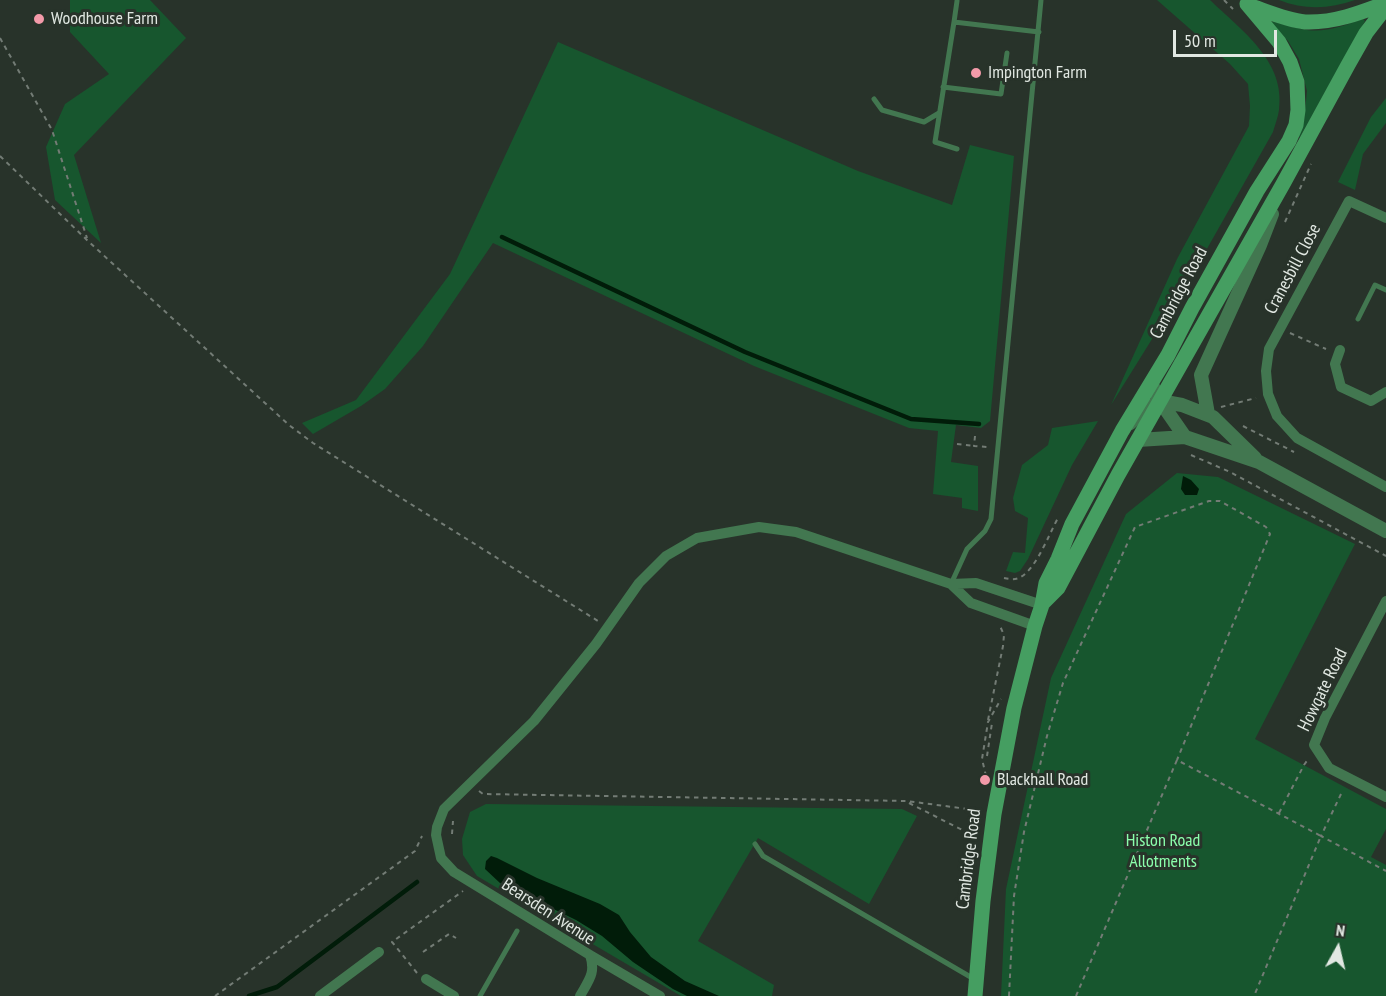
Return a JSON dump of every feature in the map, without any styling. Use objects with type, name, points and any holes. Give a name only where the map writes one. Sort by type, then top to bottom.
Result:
[{"type":"main road","points":[[1242,6],[1304,22],[1351,17],[1386,3]]},
{"type":"main road","name":"Cambridge Road","points":[[975,996],[990,840],[1014,708],[1046,583],[1072,524],[1122,431],[1257,191],[1289,141],[1296,125],[1297,82],[1290,62],[1280,42],[1242,6]]},
{"type":"main road","name":"Cambridge Road","points":[[1042,605],[1058,588],[1365,33],[1386,8]]},
{"type":"street","name":"Cambridge Road","points":[[1208,414],[1201,375],[1260,246],[1283,184]]},
{"type":"street","name":"Cranesbill Close","points":[[1268,394],[1266,371],[1269,349],[1349,201],[1386,218]]},
{"type":"street","points":[[1339,352],[1335,364],[1341,387],[1371,401],[1386,392]]},
{"type":"street","points":[[1151,383],[1160,401],[1185,437]]},
{"type":"street","points":[[1268,394],[1277,416],[1297,438],[1386,487]]},
{"type":"street","points":[[1122,431],[1144,410],[1160,401],[1182,405],[1213,417],[1259,462]]},
{"type":"street","points":[[1138,440],[1185,437],[1259,462],[1386,531]]},
{"type":"street","points":[[609,627],[639,583],[666,556],[697,538],[759,527],[796,532],[951,584],[976,583],[1042,605]]},
{"type":"street","points":[[951,584],[971,603],[1035,626]]},
{"type":"street","name":"Howgate Road","points":[[1386,601],[1325,718],[1314,745],[1329,768],[1386,797]]},
{"type":"street","name":"Bearsden Avenue","points":[[580,996],[591,977],[594,966],[590,955],[454,872],[441,858],[436,835],[444,809],[534,721],[609,627]]},
{"type":"street","points":[[320,996],[379,952]]},
{"type":"street","points":[[590,955],[660,996]]},
{"type":"street","points":[[426,980],[454,996]]},
{"type":"lane","points":[[951,584],[967,549],[985,531],[991,519],[1041,0]]},
{"type":"lane","points":[[957,2],[934,142],[957,149]]},
{"type":"lane","points":[[954,22],[1039,32]]},
{"type":"lane","points":[[943,87],[1001,94],[1007,53]]},
{"type":"lane","points":[[874,99],[882,110],[924,122],[939,113]]},
{"type":"lane","points":[[1358,320],[1375,285],[1386,290]]},
{"type":"lane","points":[[755,844],[763,856],[976,980]]},
{"type":"lane","points":[[480,996],[518,931]]},
{"type":"path","points":[[1224,0],[1242,6]]},
{"type":"path","points":[[0,38],[52,130],[88,241]]},
{"type":"path","points":[[0,156],[88,241],[313,444],[609,627]]},
{"type":"path","points":[[1285,222],[1314,159]]},
{"type":"path","points":[[1280,329],[1339,352]]},
{"type":"path","points":[[1223,413],[1218,408],[1268,394]]},
{"type":"path","points":[[974,446],[975,436]]},
{"type":"path","points":[[957,444],[982,447]]},
{"type":"path","points":[[1190,454],[1230,472],[1386,556]]},
{"type":"path","points":[[1009,996],[1014,896],[1024,832],[1047,736],[1063,683],[1135,527],[1209,501],[1220,501],[1266,527],[1270,534],[1076,996]]},
{"type":"path","points":[[1002,578],[1016,579],[1026,573],[1038,556],[1060,514]]},
{"type":"path","points":[[988,722],[1003,646],[1004,635],[999,624]]},
{"type":"path","points":[[987,756],[992,723]]},
{"type":"path","points":[[1279,813],[1310,757],[1314,745]]},
{"type":"path","points":[[1177,760],[1386,871]]},
{"type":"path","points":[[483,794],[907,801],[975,810]]},
{"type":"path","points":[[1254,996],[1341,794]]},
{"type":"path","points":[[907,801],[977,838],[990,840]]},
{"type":"path","points":[[215,996],[415,851],[422,836]]},
{"type":"path","points":[[426,980],[418,974],[392,942],[472,884]]},
{"type":"path","points":[[423,952],[449,934],[456,938]]},
{"type":"green space","points":[[70,0],[150,0],[186,38],[74,155],[101,243],[55,200],[46,147],[65,104],[109,74],[70,32]]},
{"type":"green space","points":[[1157,0],[1210,0],[1247,35],[1268,62],[1276,76],[1279,110],[1273,132],[1195,270],[1111,405],[1177,259],[1249,126],[1248,84],[1230,64]]},
{"type":"green space","points":[[1279,0],[1355,0],[1336,5],[1307,7]]},
{"type":"green space","points":[[1363,19],[1365,21],[1300,137],[1297,136],[1304,120],[1307,91],[1299,59],[1288,41],[1269,21],[1318,31]]},
{"type":"green space","points":[[558,42],[858,171],[952,205],[970,145],[1014,156],[990,421],[981,428],[956,425],[951,462],[978,466],[978,511],[962,508],[962,498],[933,494],[938,431],[909,428],[754,366],[493,243],[423,346],[385,389],[313,434],[302,423],[356,400],[450,274]]},
{"type":"green space","points":[[1386,98],[1386,123],[1363,154],[1355,190],[1338,182],[1371,117]]},
{"type":"green space","points":[[1098,421],[1072,465],[1028,559],[1020,571],[1015,573],[1006,571],[1013,552],[1025,553],[1028,518],[1015,511],[1013,498],[1022,465],[1048,445],[1052,428]]},
{"type":"green space","name":"Histon Road Allotments","points":[[1177,473],[1218,477],[1355,544],[1255,739],[1386,809],[1386,829],[1371,857],[1386,865],[1386,996],[1001,996],[1006,889],[1051,678],[1126,514]]},
{"type":"green space","points":[[486,804],[902,809],[917,816],[869,904],[758,838],[698,941],[774,985],[772,996],[681,996],[477,876],[463,855],[462,839],[470,812]]},
{"type":"shaded area","points":[[1183,476],[1191,480],[1199,489],[1197,495],[1185,495],[1181,489]]},
{"type":"shaded area","points":[[491,856],[600,904],[619,915],[651,957],[685,981],[719,996],[687,996],[673,989],[633,962],[602,936],[576,920],[500,883],[485,869],[486,861]]},
{"type":"waterway","points":[[502,237],[745,352],[911,419],[979,424]]},
{"type":"waterway","points":[[249,996],[277,987],[417,882]]},
{"type":"place","name":"Woodhouse Farm","points":[[39,19]]},
{"type":"place","name":"Impington Farm","points":[[976,73]]},
{"type":"place","name":"Blackhall Road","points":[[985,780]]}]
